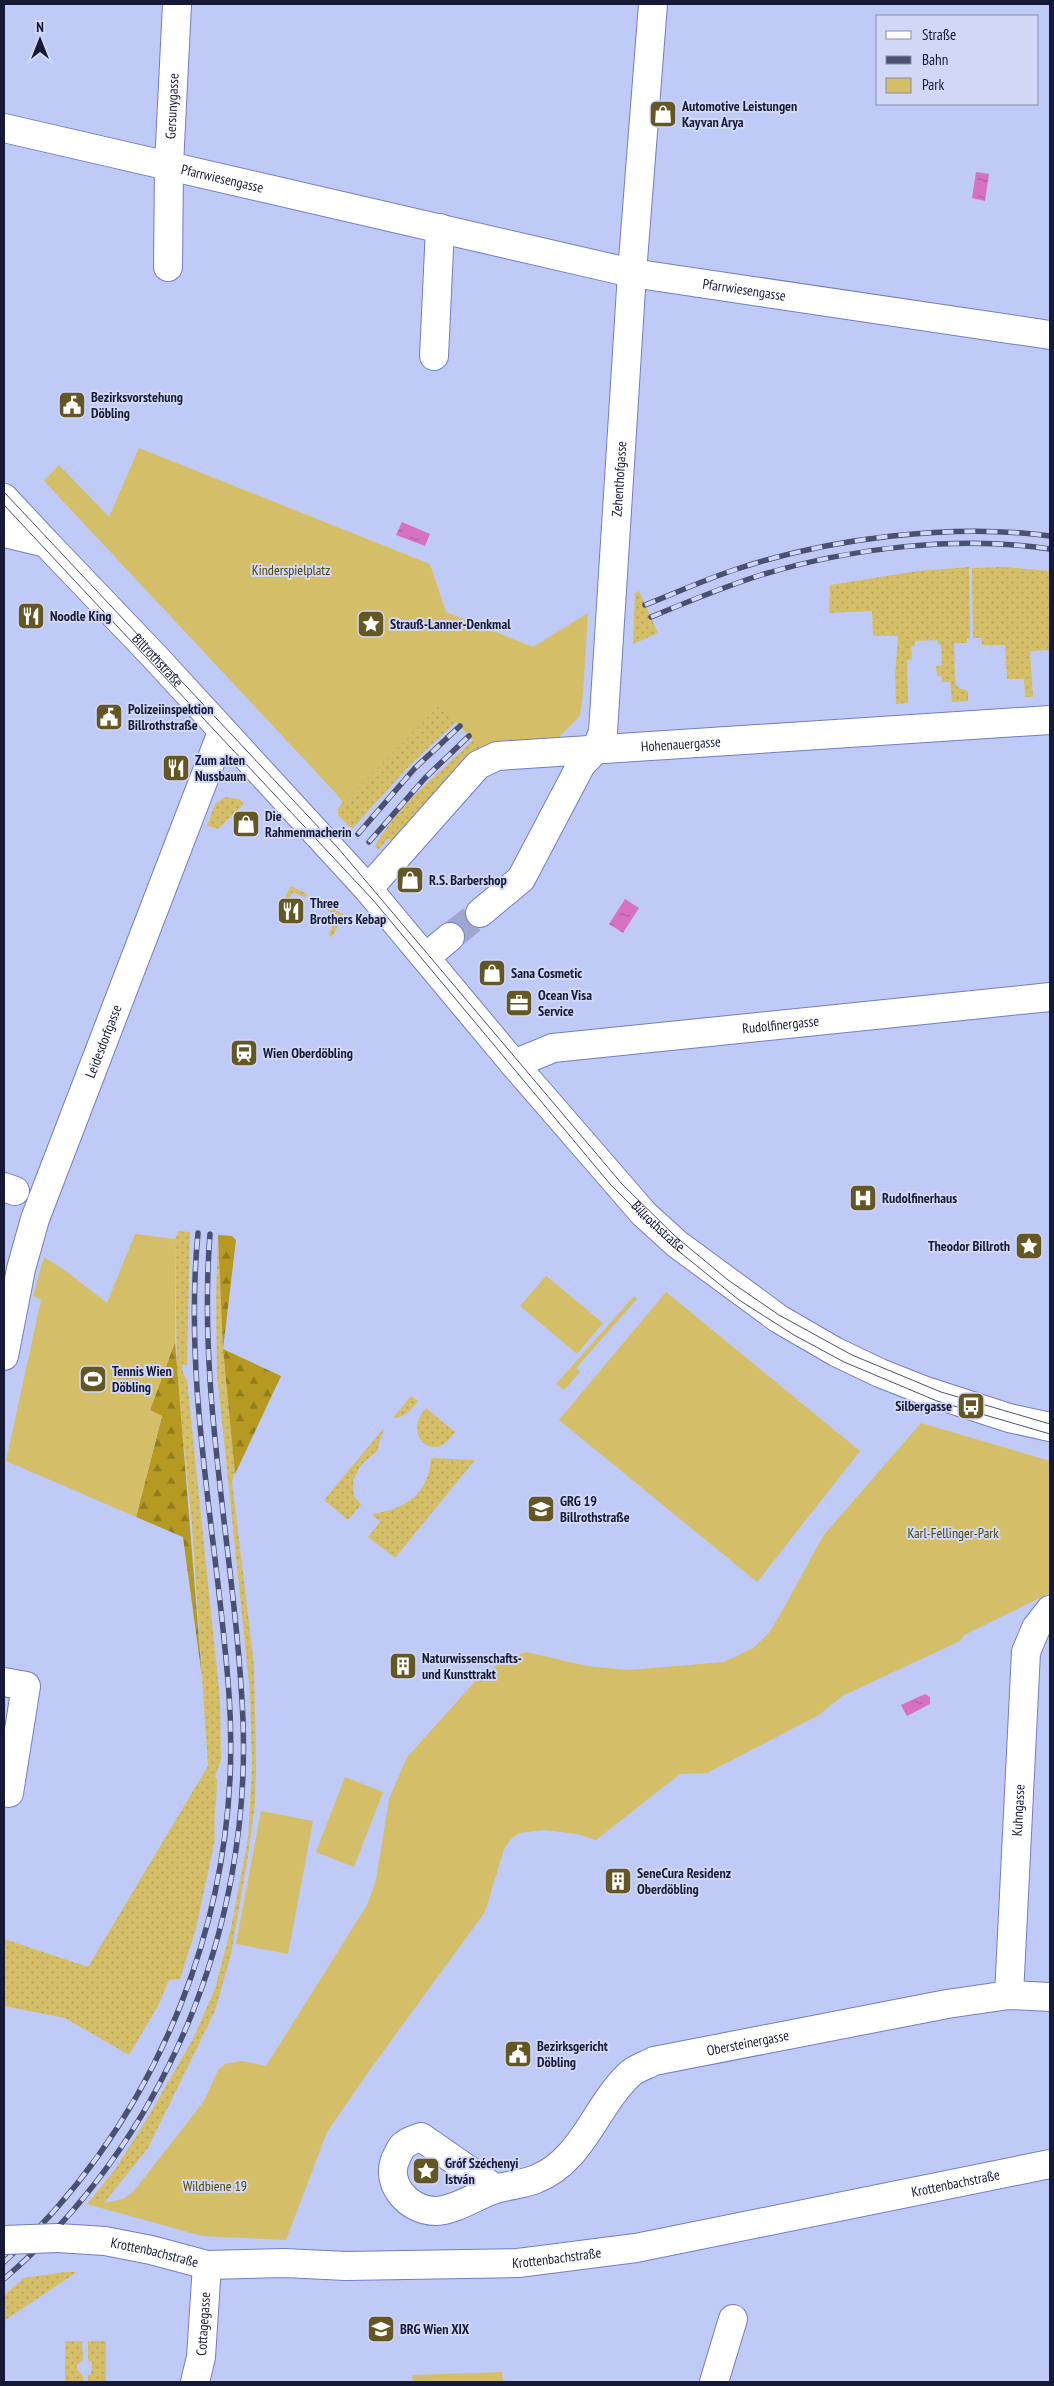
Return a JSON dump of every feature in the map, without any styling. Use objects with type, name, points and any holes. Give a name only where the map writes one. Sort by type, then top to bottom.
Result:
[{"type":"street","name":"Gersunygasse","points":[[168,267],[169,165],[176,4]]},
{"type":"street","name":"Zehenthofgasse","points":[[480,913],[521,879],[581,765],[596,749],[603,732],[632,273],[653,4]]},
{"type":"street","name":"Pfarrwiesengasse","points":[[4,128],[632,273],[1050,335]]},
{"type":"street","points":[[434,356],[440,228]]},
{"type":"street","name":"Billrothstraße","points":[[4,498],[368,889],[514,1064],[644,1214],[677,1244],[779,1319],[836,1352],[880,1373],[972,1406],[1050,1427]]},
{"type":"street","points":[[4,533],[46,543]]},
{"type":"street","name":"Hohenauergasse","points":[[368,889],[478,765],[498,756],[1050,720]]},
{"type":"street","name":"Leidesdorfgasse","points":[[4,1356],[22,1269],[35,1219],[222,732]]},
{"type":"street","points":[[426,957],[450,937]]},
{"type":"street","name":"Rudolfinergasse","points":[[514,1064],[553,1048],[1050,997]]},
{"type":"street","name":"Kuhngasse","points":[[1009,1995],[1026,1652],[1043,1619]]},
{"type":"street","points":[[4,1682],[26,1686],[9,1793],[4,1792]]},
{"type":"street","name":"Obersteinergasse","points":[[496,2189],[536,2179],[555,2170],[572,2153],[616,2089],[633,2072],[654,2061],[947,2004],[1009,1995],[1050,1997]]},
{"type":"street","name":"Krottenbachstraße","points":[[4,2240],[58,2238],[105,2241],[151,2250],[207,2265],[284,2263],[346,2266],[518,2263],[585,2256],[636,2248],[1050,2164]]},
{"type":"street","name":"Cottagegasse","points":[[195,2382],[201,2357],[207,2265]]},
{"type":"street","points":[[714,2382],[733,2319]]},
{"type":"green space","name":"Kinderspielplatz","points":[[139,448],[430,564],[446,612],[533,647],[588,613],[580,716],[552,744],[484,749],[480,748],[442,703],[344,802],[44,481],[59,465],[109,517]]},
{"type":"green space","points":[[969,567],[970,638],[967,638],[967,643],[954,643],[955,683],[959,688],[968,691],[968,701],[952,702],[950,682],[942,682],[941,676],[937,676],[936,666],[942,665],[941,645],[938,644],[937,640],[915,641],[915,646],[911,646],[912,659],[907,660],[908,703],[896,704],[895,673],[898,636],[873,636],[872,611],[829,613],[830,585],[918,571]]},
{"type":"green space","points":[[1003,567],[1050,571],[1050,650],[1030,651],[1033,697],[1025,697],[1024,679],[1007,679],[1005,645],[982,645],[981,638],[973,638],[972,568]]},
{"type":"green space","points":[[639,591],[658,633],[633,644],[635,593]]},
{"type":"green space","points":[[456,676],[484,749],[395,844],[388,838],[379,850],[375,846],[396,816],[420,790],[473,740],[456,722],[411,764],[352,829],[338,815],[338,809],[343,802],[336,794]]},
{"type":"green space","points":[[225,797],[239,799],[244,804],[218,829],[207,826],[215,804]]},
{"type":"green space","points":[[291,886],[307,894],[305,898],[293,892],[283,912],[278,909]]},
{"type":"green space","points":[[329,906],[344,915],[332,937],[328,935],[338,916],[327,910]]},
{"type":"green space","points":[[178,1231],[190,1232],[187,1365],[182,1365],[183,1373],[187,1380],[220,1699],[221,1760],[215,1777],[217,1779],[215,1840],[195,1932],[180,1979],[169,1980],[158,2006],[129,2055],[65,2018],[4,2006],[4,1939],[88,1967],[208,1766],[192,1525],[177,1378],[175,1239]]},
{"type":"green space","name":"Tennis Wien Döbling","points":[[135,1234],[175,1239],[175,1342],[150,1410],[162,1416],[136,1517],[6,1461],[41,1300],[33,1296],[44,1257],[107,1303]]},
{"type":"green space","points":[[218,1235],[223,1349],[235,1474],[232,1481],[254,1665],[255,1805],[231,1954],[215,2011],[148,2148],[104,2203],[99,2199],[91,2199],[114,2171],[148,2117],[193,2039],[215,1989],[231,1928],[248,1838],[252,1767],[250,1692],[217,1374],[216,1298]]},
{"type":"green space","points":[[218,1235],[232,1236],[236,1240],[223,1349]]},
{"type":"green space","points":[[546,1276],[603,1323],[577,1354],[520,1306]]},
{"type":"green space","points":[[666,1292],[860,1451],[757,1582],[559,1420]]},
{"type":"green space","points":[[634,1296],[637,1299],[576,1368],[580,1372],[564,1390],[556,1384]]},
{"type":"green space","points":[[175,1342],[202,1677],[183,1537],[136,1517],[162,1416],[150,1410]]},
{"type":"green space","points":[[223,1349],[281,1376],[235,1474]]},
{"type":"green space","points":[[411,1396],[418,1401],[415,1405],[405,1415],[393,1418]]},
{"type":"green space","points":[[426,1408],[455,1432],[444,1444],[437,1447],[430,1447],[424,1444],[418,1432],[420,1416]]},
{"type":"green space","name":"Karl-Fellinger-Park","points":[[921,1423],[1050,1461],[1050,1593],[964,1635],[960,1641],[842,1696],[819,1715],[707,1773],[680,1774],[596,1840],[577,1834],[544,1830],[519,1833],[510,1840],[504,1849],[485,1912],[327,2132],[286,2240],[202,2236],[87,2204],[91,2199],[99,2199],[104,2203],[123,2199],[134,2191],[204,2101],[218,2070],[225,2064],[242,2061],[266,2066],[367,1905],[376,1880],[389,1799],[407,1757],[481,1675],[510,1657],[526,1652],[587,1666],[628,1670],[724,1662],[753,1648],[768,1634],[780,1615],[823,1536]]},
{"type":"green space","points":[[384,1428],[377,1451],[361,1465],[353,1480],[354,1496],[361,1505],[348,1520],[324,1500]]},
{"type":"green space","points":[[431,1458],[475,1460],[395,1558],[368,1537],[380,1522],[372,1514],[395,1508],[414,1498],[426,1481]]},
{"type":"green space","points":[[345,1777],[383,1792],[354,1867],[316,1852]]},
{"type":"green space","points":[[261,1811],[313,1821],[288,1954],[236,1944]]},
{"type":"green space","points":[[77,2272],[4,2321],[4,2295],[24,2278]]},
{"type":"green space","points":[[65,2341],[82,2341],[83,2360],[77,2365],[77,2369],[83,2376],[83,2382],[65,2382]]},
{"type":"green space","points":[[88,2341],[106,2341],[106,2382],[88,2382],[92,2362],[88,2360]]},
{"type":"green space","points":[[502,2372],[503,2382],[413,2382],[412,2375]]},
{"type":"water","points":[[976,172],[989,174],[985,201],[972,198]]},
{"type":"water","points":[[402,522],[430,534],[425,546],[396,535]]},
{"type":"water","points":[[625,899],[639,908],[623,933],[609,924]]},
{"type":"water","points":[[925,1694],[930,1697],[930,1704],[907,1716],[901,1705]]},
{"type":"tunnel","points":[[450,937],[480,913]]},
{"type":"tram line","points":[[4,492],[338,848],[622,1184],[675,1236],[728,1280],[779,1315],[852,1355],[941,1392],[1050,1424]]},
{"type":"tram line","points":[[4,505],[373,900],[610,1184],[671,1245],[739,1300],[794,1335],[844,1362],[937,1401],[1050,1434]]},
{"type":"railway","points":[[645,605],[737,569],[773,558],[851,542],[892,536],[973,531],[1013,532],[1050,536]]},
{"type":"railway","points":[[651,617],[761,575],[867,551],[942,544],[979,543],[1050,549]]},
{"type":"railway","points":[[358,834],[415,768],[460,726]]},
{"type":"railway","points":[[369,842],[425,778],[469,736]]},
{"type":"railway","points":[[4,2262],[59,2205],[108,2142],[148,2075],[181,2004],[206,1930],[222,1853],[230,1774],[229,1694],[198,1406],[195,1348],[198,1233]]},
{"type":"railway","points":[[4,2279],[61,2224],[110,2163],[152,2097],[187,2027],[213,1953],[232,1877],[242,1799],[243,1720],[239,1659],[213,1417],[207,1295],[210,1234]]},
{"type":"place","name":"Automotive Leistungen Kayvan Arya","points":[[663,114]]},
{"type":"place","name":"Bezirksvorstehung Döbling","points":[[72,405]]},
{"type":"place","name":"Noodle King","points":[[31,616]]},
{"type":"place","name":"Strauß-Lanner-Denkmal","points":[[371,624]]},
{"type":"place","name":"Polizeiinspektion Billrothstraße","points":[[109,717]]},
{"type":"place","name":"Zum alten Nussbaum","points":[[176,768]]},
{"type":"place","name":"Die Rahmenmacherin","points":[[246,824]]},
{"type":"place","name":"R.S. Barbershop","points":[[410,880]]},
{"type":"place","name":"Three Brothers Kebap","points":[[291,911]]},
{"type":"place","name":"Sana Cosmetic","points":[[492,973]]},
{"type":"place","name":"Ocean Visa Service","points":[[519,1003]]},
{"type":"place","name":"Wien Oberdöbling","points":[[244,1053]]},
{"type":"place","name":"Rudolfinerhaus","points":[[863,1198]]},
{"type":"place","name":"Theodor Billroth","points":[[1029,1246]]},
{"type":"place","name":"Tennis Wien Döbling","points":[[93,1379]]},
{"type":"place","name":"Silbergasse","points":[[971,1406]]},
{"type":"place","name":"GRG 19 Billrothstraße","points":[[541,1509]]},
{"type":"place","name":"Naturwissenschafts- und Kunsttrakt","points":[[403,1666]]},
{"type":"place","name":"SeneCura Residenz Oberdöbling","points":[[618,1881]]},
{"type":"place","name":"Bezirksgericht Döbling","points":[[518,2054]]},
{"type":"place","name":"Gróf Széchenyi István","points":[[426,2171]]},
{"type":"place","name":"BRG Wien XIX","points":[[381,2329]]},
{"type":"park label","name":"Wildbiene 19","points":[[215,2186]]}]
